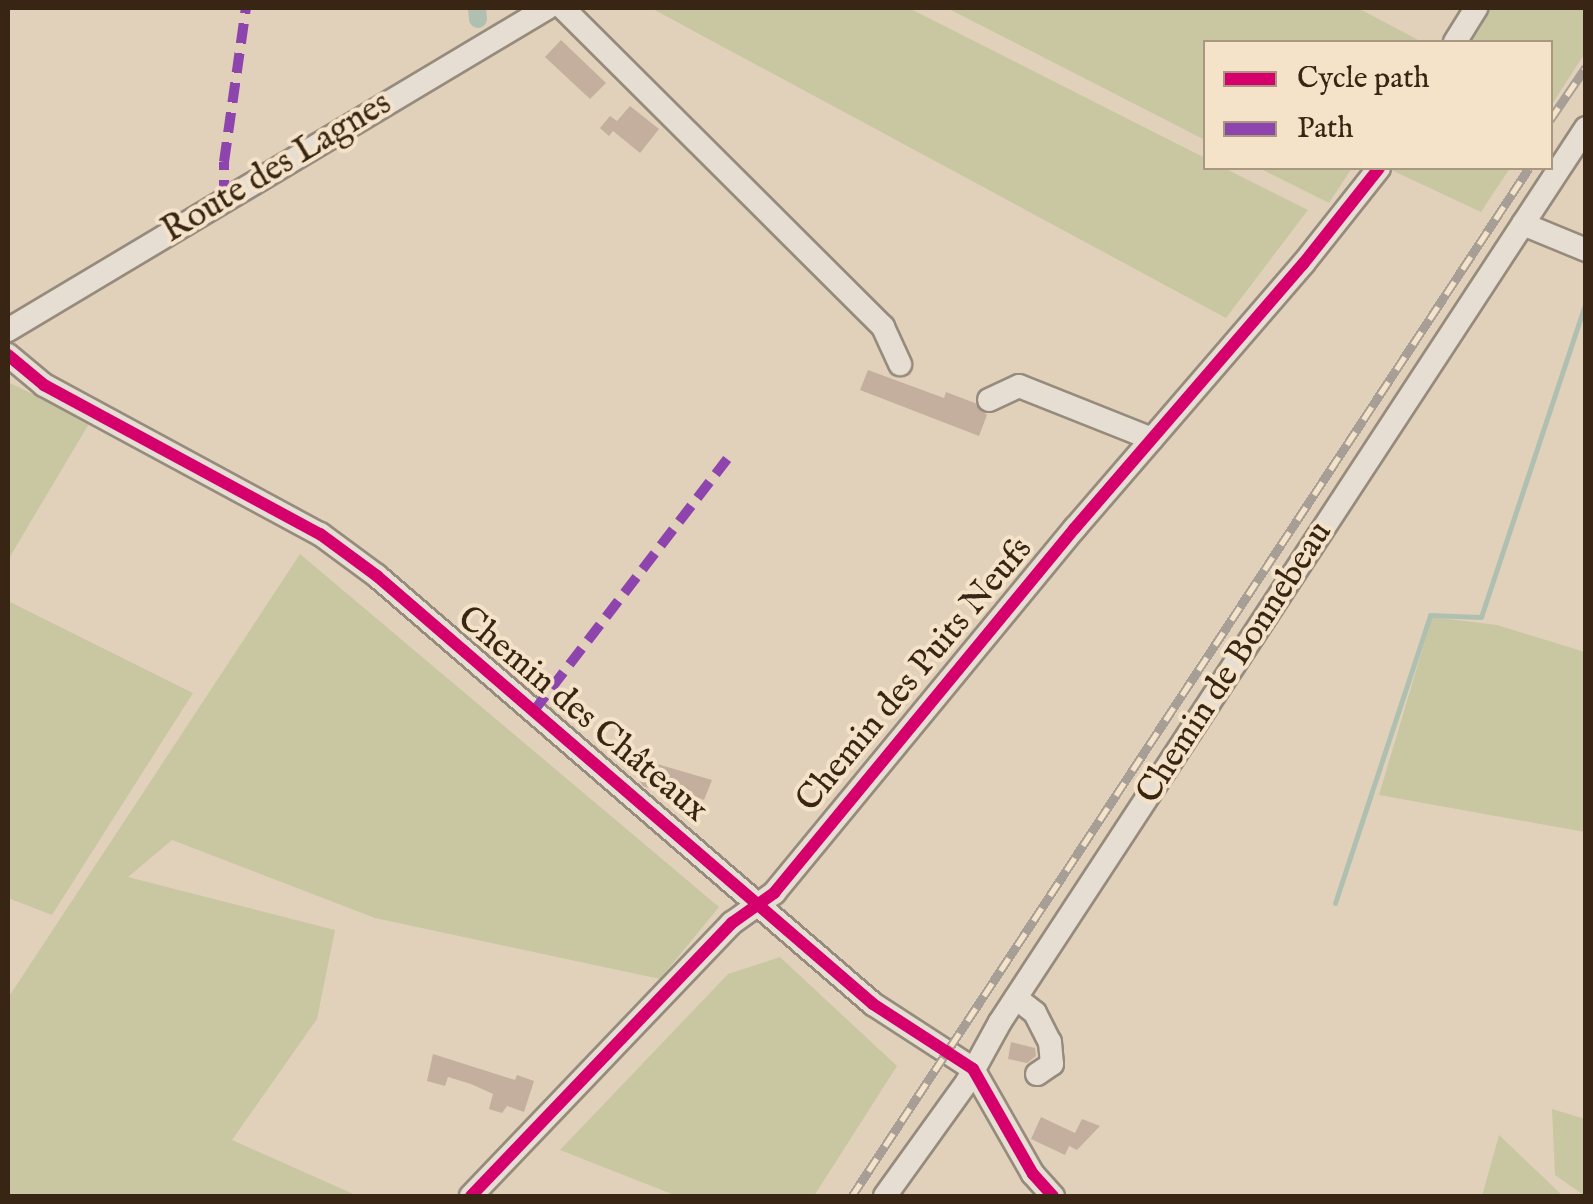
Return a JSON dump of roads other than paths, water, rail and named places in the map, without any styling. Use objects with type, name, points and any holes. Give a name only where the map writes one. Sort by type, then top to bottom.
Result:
[{"type":"street","name":"Route des Lagnes","points":[[8,330],[548,8]]},
{"type":"street","points":[[562,8],[883,326],[900,364]]},
{"type":"street","points":[[1456,40],[1476,8]]},
{"type":"street","name":"Chemin de Bonnebeau","points":[[885,1196],[973,1069],[1586,128]]},
{"type":"street","name":"Chemin des Puits Neufs","points":[[471,1196],[732,923],[774,892],[1303,264],[1377,170]]},
{"type":"street","points":[[1524,224],[1586,250]]},
{"type":"street","name":"Chemin des Châteaux","points":[[8,355],[44,385],[320,534],[377,576],[873,1004],[973,1069],[1033,1174],[1053,1196]]},
{"type":"street","points":[[989,400],[1019,386],[1152,439]]},
{"type":"street","points":[[1016,998],[1035,1013],[1050,1042],[1052,1064],[1038,1074]]},
{"type":"waterway","points":[[477,8],[478,19]]},
{"type":"waterway","points":[[1335,903],[1430,615],[1481,617],[1586,302]]},
{"type":"railway","points":[[1553,116],[1586,67]]},
{"type":"railway","points":[[852,1196],[1528,170]]}]
